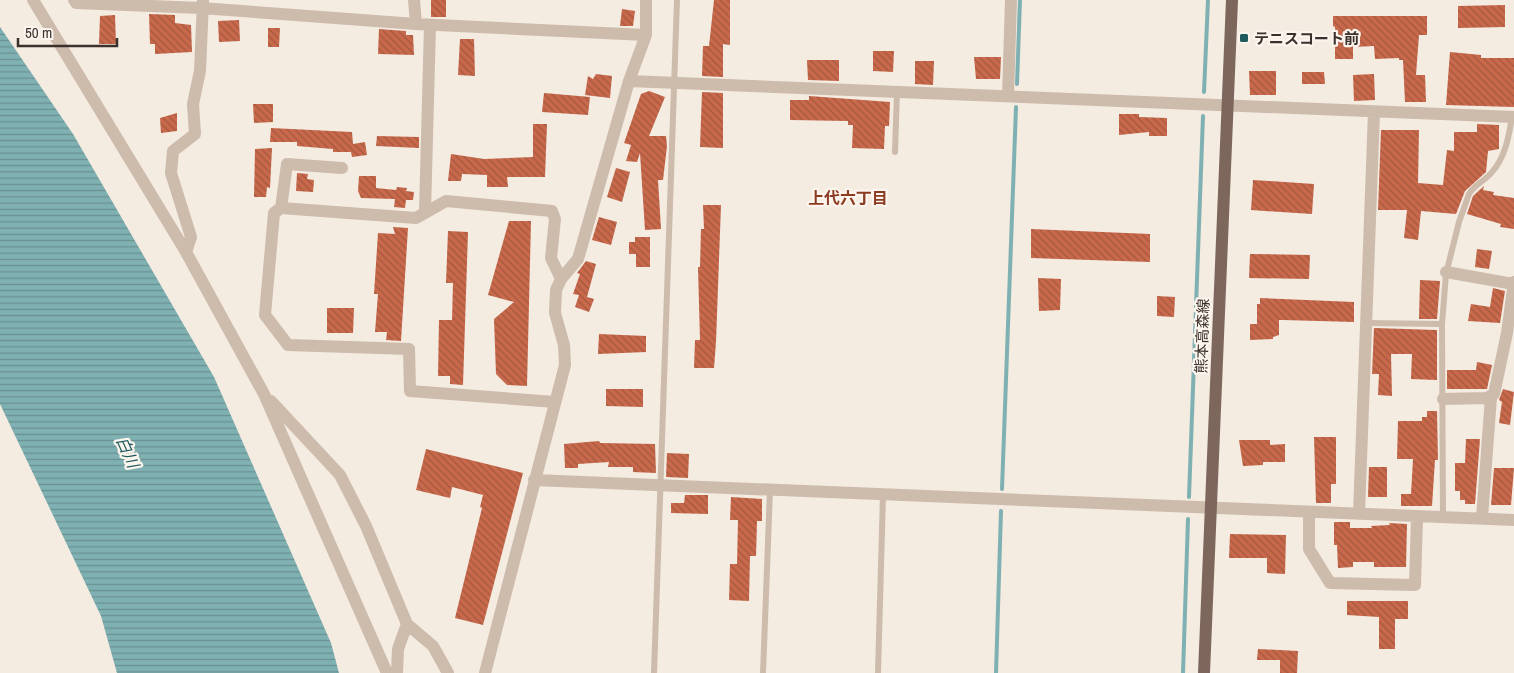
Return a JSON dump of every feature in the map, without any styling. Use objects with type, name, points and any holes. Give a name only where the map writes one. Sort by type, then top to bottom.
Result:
[{"type":"main road","name":"熊本高森線","points":[[1204,673],[1232,0]]},
{"type":"street","points":[[33,0],[186,252],[264,394],[387,673]]},
{"type":"street","points":[[74,0],[76,3],[202,4],[430,25],[646,35]]},
{"type":"street","points":[[414,0],[416,24]]},
{"type":"street","points":[[485,673],[565,365],[564,346],[555,314],[556,290],[561,279],[578,259],[629,81],[646,35],[646,0]]},
{"type":"street","points":[[1008,96],[1011,0]]},
{"type":"street","points":[[186,252],[191,237],[171,173],[173,151],[195,134],[194,104],[200,71],[202,4]]},
{"type":"street","points":[[425,212],[430,25]]},
{"type":"street","points":[[629,81],[1513,117]]},
{"type":"street","points":[[1359,514],[1374,112]]},
{"type":"street","points":[[281,208],[287,164],[342,168]]},
{"type":"street","points":[[555,402],[410,391],[409,349],[288,345],[265,315],[274,213],[281,208],[416,218],[446,202],[552,212],[554,219],[551,258],[561,279]]},
{"type":"street","points":[[1446,272],[1514,283],[1507,333],[1494,394],[1491,396],[1482,518]]},
{"type":"street","points":[[264,394],[340,475],[366,526],[406,624],[433,646],[448,673]]},
{"type":"street","points":[[1443,399],[1491,396]]},
{"type":"street","points":[[534,480],[1514,520]]},
{"type":"street","points":[[1309,512],[1309,549],[1330,583],[1416,585],[1417,517]]},
{"type":"street","points":[[397,673],[398,649],[406,624]]},
{"type":"lane","points":[[654,673],[677,0]]},
{"type":"lane","points":[[895,152],[897,91]]},
{"type":"lane","points":[[1444,516],[1442,324],[1446,272],[1459,222],[1469,194],[1477,184],[1491,174],[1497,165],[1507,143],[1513,117]]},
{"type":"lane","points":[[1366,323],[1442,324]]},
{"type":"lane","points":[[763,673],[770,490]]},
{"type":"lane","points":[[878,673],[883,495]]},
{"type":"water","name":"白川","points":[[0,27],[73,134],[214,377],[331,643],[339,673],[117,673],[101,616],[0,404]]},
{"type":"building","points":[[431,0],[446,0],[446,17],[431,17]]},
{"type":"building","points":[[714,0],[730,0],[730,45],[723,44],[723,77],[702,76],[703,46],[709,46]]},
{"type":"building","points":[[1505,5],[1505,27],[1458,28],[1458,6]]},
{"type":"building","points":[[622,9],[635,11],[633,26],[620,26]]},
{"type":"building","points":[[149,14],[175,15],[175,23],[191,25],[192,52],[155,54],[155,44],[150,44]]},
{"type":"building","points":[[115,15],[116,44],[99,44],[100,16]]},
{"type":"building","points":[[1333,16],[1427,16],[1427,35],[1419,35],[1416,75],[1425,75],[1426,102],[1405,102],[1403,60],[1399,60],[1399,58],[1375,59],[1374,46],[1353,47],[1353,59],[1335,59]]},
{"type":"building","points":[[239,20],[240,41],[219,42],[218,21]]},
{"type":"building","points":[[268,28],[280,28],[279,47],[268,47]]},
{"type":"building","points":[[379,29],[406,31],[406,35],[413,35],[414,55],[378,54]]},
{"type":"building","points":[[460,39],[474,39],[475,76],[458,75]]},
{"type":"building","points":[[873,51],[894,51],[893,72],[873,71]]},
{"type":"building","points":[[1450,52],[1481,55],[1481,58],[1514,58],[1514,107],[1446,105]]},
{"type":"building","points":[[974,57],[1001,57],[1000,79],[976,79]]},
{"type":"building","points":[[807,60],[839,60],[839,81],[808,80]]},
{"type":"building","points":[[915,61],[934,61],[933,85],[915,84]]},
{"type":"building","points":[[1249,71],[1276,71],[1276,95],[1250,95]]},
{"type":"building","points":[[1302,72],[1324,72],[1325,84],[1302,84]]},
{"type":"building","points":[[596,74],[612,76],[610,98],[585,95],[588,76],[593,79]]},
{"type":"building","points":[[1374,74],[1375,100],[1354,101],[1353,75]]},
{"type":"building","points":[[649,91],[665,97],[649,136],[666,136],[667,146],[663,180],[658,180],[661,229],[645,230],[640,153],[637,162],[626,161],[631,145],[624,143],[641,94]]},
{"type":"building","points":[[702,92],[723,93],[723,148],[700,147]]},
{"type":"building","points":[[544,93],[590,97],[588,115],[542,112]]},
{"type":"building","points":[[809,96],[890,102],[889,126],[885,126],[884,149],[852,148],[853,125],[848,125],[848,121],[790,120],[790,100],[809,100]]},
{"type":"building","points":[[253,104],[273,104],[273,122],[254,123]]},
{"type":"building","points":[[177,113],[177,131],[161,133],[160,118]]},
{"type":"building","points":[[1119,114],[1139,114],[1139,117],[1167,118],[1167,136],[1149,136],[1149,132],[1119,135]]},
{"type":"building","points":[[533,124],[547,124],[545,177],[507,177],[508,187],[487,187],[487,175],[462,174],[461,181],[448,181],[451,154],[484,159],[533,157]]},
{"type":"building","points":[[1477,124],[1499,125],[1499,149],[1488,151],[1486,172],[1465,191],[1456,214],[1421,211],[1418,240],[1404,238],[1407,210],[1378,210],[1381,130],[1419,130],[1418,183],[1443,185],[1447,150],[1454,151],[1454,132],[1477,132]]},
{"type":"building","points":[[271,128],[352,132],[353,144],[365,142],[367,155],[352,157],[351,152],[333,152],[333,149],[297,146],[297,142],[270,142]]},
{"type":"building","points":[[377,136],[419,137],[419,148],[376,146]]},
{"type":"building","points":[[272,148],[270,188],[267,187],[266,197],[254,197],[255,149]]},
{"type":"building","points":[[616,168],[630,172],[622,202],[607,197]]},
{"type":"building","points":[[297,173],[308,174],[307,179],[314,180],[313,192],[296,191]]},
{"type":"building","points":[[359,176],[376,176],[376,188],[396,190],[397,187],[407,188],[406,191],[414,192],[413,200],[406,200],[405,208],[394,207],[395,199],[361,198],[358,191]]},
{"type":"building","points":[[1253,180],[1314,184],[1312,214],[1251,210]]},
{"type":"building","points":[[1484,186],[1483,190],[1494,192],[1493,195],[1514,198],[1514,229],[1500,227],[1501,224],[1467,214],[1473,196]]},
{"type":"building","points":[[703,205],[721,205],[714,368],[694,368],[695,340],[700,340],[698,267],[700,267],[701,229],[704,229]]},
{"type":"building","points":[[599,217],[617,222],[611,245],[592,240]]},
{"type":"building","points":[[509,221],[531,221],[527,386],[507,385],[496,374],[494,319],[514,302],[488,295]]},
{"type":"building","points":[[393,227],[408,228],[401,341],[386,340],[387,332],[375,332],[378,294],[374,294],[378,233],[395,234]]},
{"type":"building","points":[[1031,229],[1150,234],[1150,262],[1031,258]]},
{"type":"building","points":[[448,231],[468,232],[463,385],[450,384],[450,376],[438,376],[439,320],[452,320],[453,283],[446,283]]},
{"type":"building","points":[[635,237],[650,237],[650,267],[636,267],[636,254],[629,254],[629,242],[635,242]]},
{"type":"building","points":[[1477,249],[1492,251],[1489,269],[1475,267]]},
{"type":"building","points":[[1250,254],[1310,255],[1309,279],[1249,278]]},
{"type":"building","points":[[586,261],[596,264],[587,297],[594,299],[589,312],[575,307],[579,295],[573,294],[580,274],[577,273]]},
{"type":"building","points":[[1038,278],[1061,279],[1060,310],[1039,311]]},
{"type":"building","points":[[1420,280],[1440,281],[1437,319],[1419,319]]},
{"type":"building","points":[[1493,288],[1505,291],[1500,323],[1468,321],[1471,304],[1490,307]]},
{"type":"building","points":[[1157,296],[1175,297],[1174,317],[1157,316]]},
{"type":"building","points":[[1260,298],[1354,302],[1354,322],[1279,320],[1279,335],[1273,337],[1273,339],[1250,340],[1250,324],[1257,324],[1257,304],[1260,304]]},
{"type":"building","points":[[327,308],[354,308],[353,333],[327,333]]},
{"type":"building","points":[[1374,328],[1437,330],[1437,380],[1411,379],[1412,354],[1391,354],[1392,396],[1378,395],[1379,374],[1372,374]]},
{"type":"building","points":[[599,334],[646,336],[646,352],[598,354]]},
{"type":"building","points":[[1477,362],[1492,365],[1487,389],[1447,389],[1447,370],[1476,370]]},
{"type":"building","points":[[606,389],[643,389],[643,407],[606,406]]},
{"type":"building","points":[[1503,389],[1514,392],[1510,425],[1499,423],[1502,402],[1499,400]]},
{"type":"building","points":[[1427,411],[1437,411],[1438,460],[1435,460],[1432,506],[1401,506],[1401,494],[1411,494],[1413,459],[1397,459],[1398,421],[1422,421],[1422,417],[1427,417]]},
{"type":"building","points":[[1314,437],[1336,437],[1336,484],[1331,484],[1331,503],[1316,503]]},
{"type":"building","points":[[1466,439],[1480,439],[1475,504],[1465,504],[1465,500],[1460,500],[1460,491],[1455,491],[1455,463],[1465,463]]},
{"type":"building","points":[[1239,440],[1270,440],[1270,445],[1285,444],[1285,462],[1263,462],[1263,465],[1243,466]]},
{"type":"building","points":[[599,441],[600,443],[655,444],[656,473],[633,472],[633,467],[608,467],[609,462],[578,464],[578,468],[565,468],[564,444]]},
{"type":"building","points":[[426,449],[523,473],[483,625],[455,618],[482,508],[480,507],[483,495],[452,487],[450,498],[416,490]]},
{"type":"building","points":[[667,453],[689,454],[688,478],[666,477]]},
{"type":"building","points":[[1369,467],[1387,467],[1387,497],[1368,497]]},
{"type":"building","points":[[1494,468],[1514,468],[1511,505],[1491,505]]},
{"type":"building","points":[[685,495],[708,495],[708,514],[671,513],[671,503],[684,503]]},
{"type":"building","points":[[731,497],[762,499],[762,521],[757,521],[756,556],[750,556],[749,601],[729,600],[730,564],[737,564],[738,520],[730,520]]},
{"type":"building","points":[[1334,522],[1350,522],[1350,528],[1372,528],[1371,526],[1390,525],[1389,523],[1407,524],[1406,567],[1374,567],[1374,562],[1353,562],[1353,567],[1338,568],[1337,545],[1334,545]]},
{"type":"building","points":[[1230,534],[1286,535],[1285,574],[1267,573],[1267,558],[1229,558]]},
{"type":"building","points":[[1347,601],[1408,601],[1408,619],[1395,619],[1395,649],[1379,649],[1379,617],[1347,615]]},
{"type":"building","points":[[1258,649],[1298,651],[1297,673],[1280,673],[1280,660],[1257,660]]},
{"type":"waterway","points":[[1017,84],[1020,0]]},
{"type":"waterway","points":[[1204,92],[1208,0]]},
{"type":"waterway","points":[[1002,489],[1016,107]]},
{"type":"waterway","points":[[1189,497],[1203,116]]},
{"type":"waterway","points":[[996,673],[1001,511]]},
{"type":"waterway","points":[[1183,673],[1188,519]]},
{"type":"place","name":"テニスコート前","points":[[1244,38]]},
{"type":"district","name":"上代六丁目","points":[[848,198]]}]
